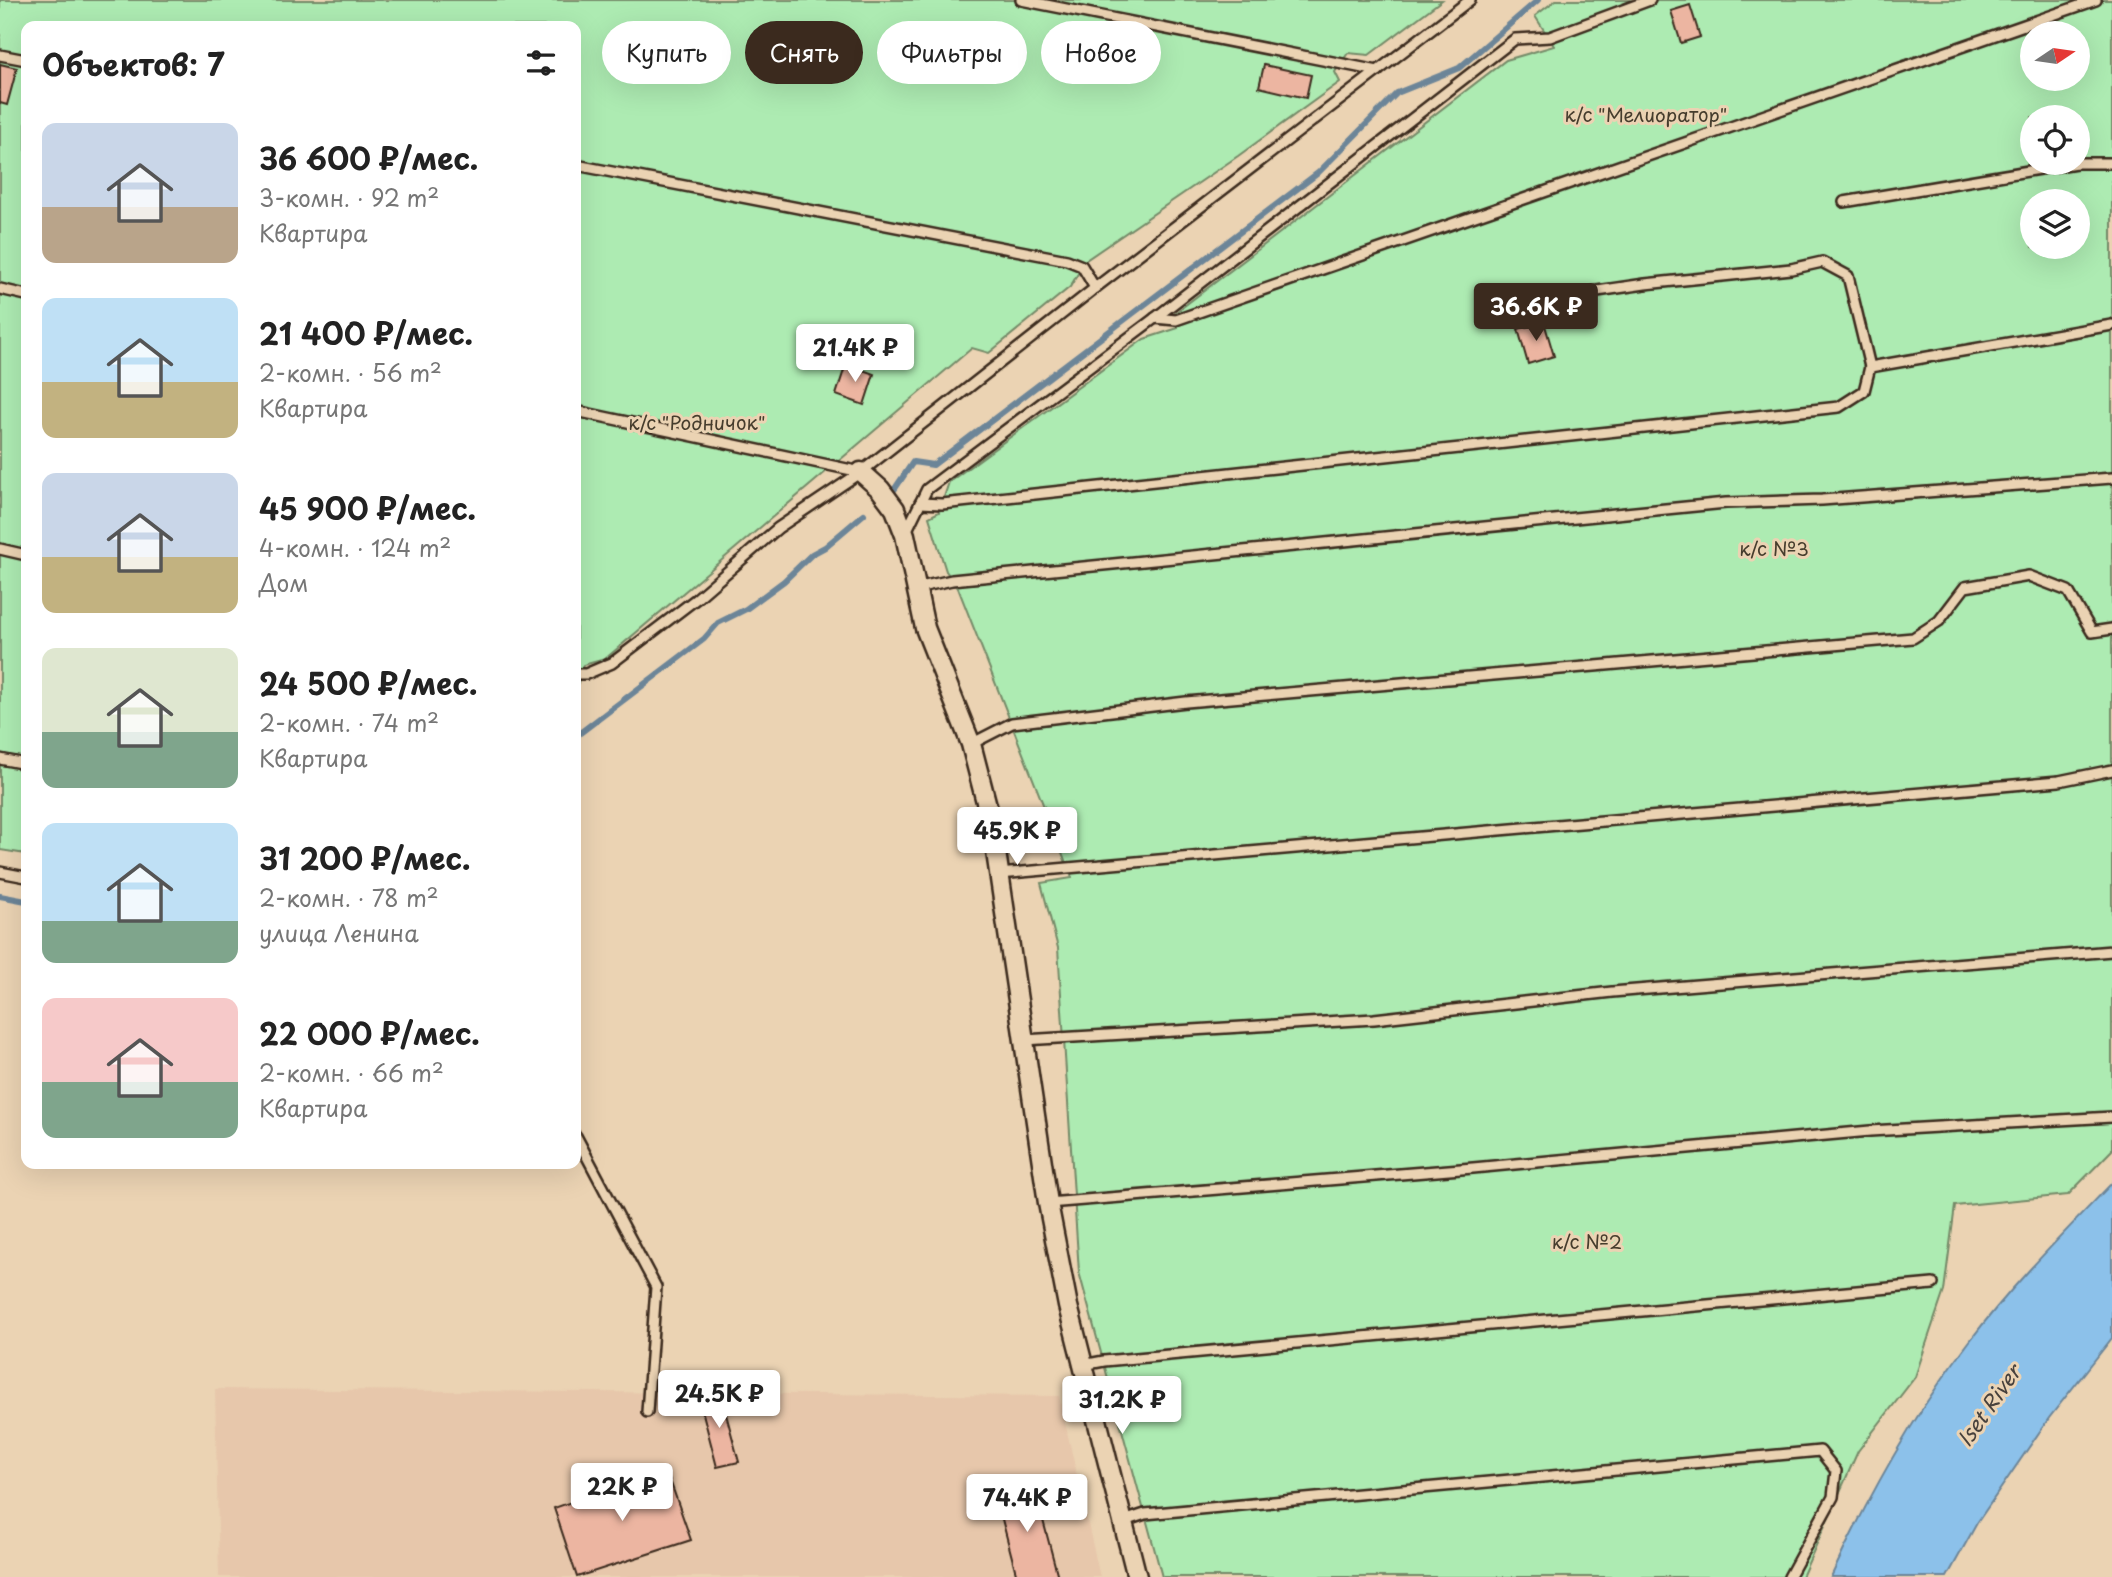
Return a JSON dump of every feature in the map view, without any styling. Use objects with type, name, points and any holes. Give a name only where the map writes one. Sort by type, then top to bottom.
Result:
[{"type":"street","points":[[861,472],[880,489],[895,509],[905,535],[925,628],[971,744],[992,825],[1048,1203],[1068,1306],[1137,1577]]},
{"type":"lane","points":[[1021,0],[1378,71]]},
{"type":"lane","points":[[581,674],[612,663],[696,599],[778,528],[861,472],[1470,0]]},
{"type":"lane","points":[[905,535],[927,489],[1155,318],[1515,39],[1549,37],[1650,0]]},
{"type":"lane","points":[[1155,318],[1176,320],[2096,0]]},
{"type":"lane","points":[[0,55],[21,59]]},
{"type":"lane","points":[[2090,163],[2112,163]]},
{"type":"lane","points":[[581,166],[1067,260],[1082,266],[1095,288]]},
{"type":"lane","points":[[1844,202],[2020,173]]},
{"type":"lane","points":[[920,503],[970,501],[1839,407],[1864,391],[1870,367],[1848,276],[1822,262],[1791,269],[1645,284],[1536,300]]},
{"type":"lane","points":[[0,289],[21,294]]},
{"type":"lane","points":[[1870,367],[2112,325]]},
{"type":"lane","points":[[581,412],[861,472]]},
{"type":"lane","points":[[916,588],[953,580],[1726,503],[1822,500],[2112,478]]},
{"type":"lane","points":[[0,549],[21,554]]},
{"type":"lane","points":[[971,744],[1012,723],[1186,702],[1913,638],[1939,621],[1965,587],[2029,576],[2068,591],[2092,632],[2112,629]]},
{"type":"lane","points":[[0,759],[21,763]]},
{"type":"lane","points":[[999,874],[2059,781],[2112,770]]},
{"type":"lane","points":[[0,872],[21,876]]},
{"type":"lane","points":[[1024,1040],[1374,1019],[1612,992],[2112,951]]},
{"type":"lane","points":[[1048,1203],[1459,1170],[1870,1131],[2112,1116]]},
{"type":"lane","points":[[581,1145],[656,1287],[647,1412]]},
{"type":"lane","points":[[1083,1365],[1933,1284]]},
{"type":"lane","points":[[1124,1521],[1159,1512],[1820,1451],[1836,1471],[1833,1497],[1789,1577]]},
{"type":"shaded area","points":[[215,1389],[1059,1396],[1100,1577],[219,1577]]},
{"type":"green space","name":"к/с \"Родничок\"","points":[[0,0],[1442,0],[1369,55],[1348,53],[1335,72],[1340,82],[1086,260],[1070,287],[989,353],[972,348],[605,659],[583,665],[581,672],[581,21],[21,21],[21,853],[0,850]]},
{"type":"green space","points":[[1556,0],[2112,0],[2112,1150],[2068,1195],[1955,1206],[1944,1291],[1915,1377],[1858,1451],[1802,1577],[1162,1577],[1079,1272],[1058,948],[1041,883],[1072,878],[958,588],[946,571],[929,517],[939,512],[949,482],[1144,339],[1178,328],[1175,313],[1506,60],[1554,46],[1535,16]]},
{"type":"water","name":"Iset River","points":[[2112,1183],[2112,1338],[2049,1418],[1977,1523],[1947,1577],[1831,1577],[1894,1456],[1949,1369],[2020,1280]]},
{"type":"building","points":[[1690,5],[1700,37],[1681,43],[1671,11]]},
{"type":"building","points":[[0,64],[17,68],[7,105],[0,103]]},
{"type":"building","points":[[1264,65],[1311,75],[1306,98],[1259,87]]},
{"type":"building","points":[[1544,322],[1554,356],[1528,364],[1518,329]]},
{"type":"building","points":[[846,364],[874,374],[864,405],[836,395]]},
{"type":"building","points":[[720,1392],[739,1462],[717,1467],[699,1398]]},
{"type":"building","points":[[666,1469],[691,1540],[577,1577],[554,1508]]},
{"type":"building","points":[[1034,1486],[1058,1577],[1017,1577],[996,1496]]},
{"type":"waterway","points":[[894,490],[913,462],[933,465],[1318,173],[1397,93],[1459,68],[1538,0]]},
{"type":"waterway","points":[[581,732],[704,639],[718,623],[746,609],[784,581],[812,554],[825,547],[864,514]]},
{"type":"waterway","points":[[0,896],[21,900]]},
{"type":"park label","name":"к/с \"Мелиоратор\"","points":[[1646,114]]},
{"type":"park label","name":"к/с №3","points":[[1774,548]]},
{"type":"park label","name":"к/с №2","points":[[1587,1241]]}]
